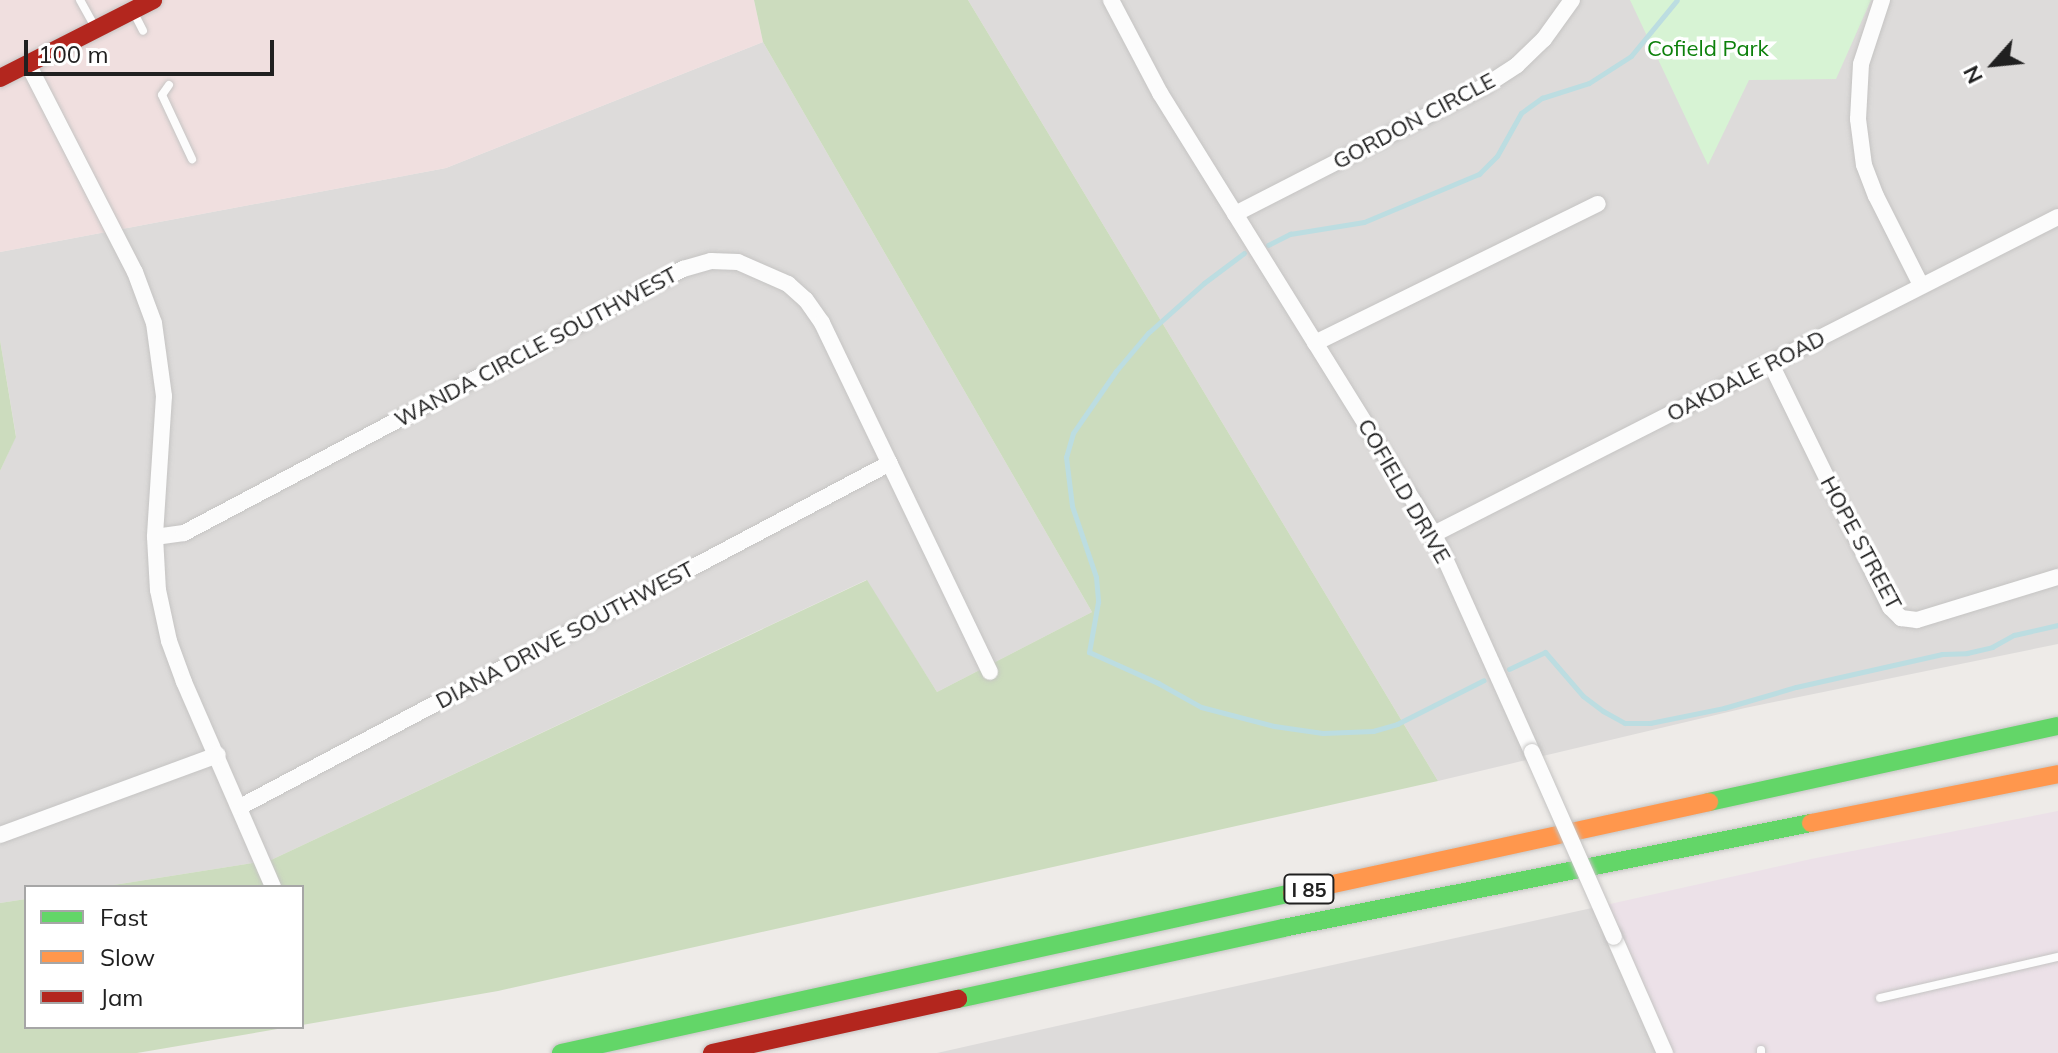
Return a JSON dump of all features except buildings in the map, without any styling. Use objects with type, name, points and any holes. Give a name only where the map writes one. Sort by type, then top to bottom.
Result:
[{"type":"main road","points":[[0,78],[153,0]]},
{"type":"main road","name":"I 85","points":[[561,1053],[2058,726]]},
{"type":"main road","name":"I 85","points":[[712,1053],[1283,928],[2058,774]]},
{"type":"street","name":"COFIELD DRIVE","points":[[1111,0],[1160,93],[1434,534],[1665,1053]]},
{"type":"street","name":"GORDON CIRCLE","points":[[1235,214],[1485,86],[1517,65],[1544,39],[1572,0]]},
{"type":"street","points":[[1882,0],[1861,64],[1860,133],[1864,165],[1876,196],[1921,285]]},
{"type":"street","points":[[28,64],[135,272],[154,323],[164,396],[155,537],[158,590],[169,641],[272,885]]},
{"type":"street","points":[[1315,343],[1598,204]]},
{"type":"street","name":"OAKDALE ROAD","points":[[1434,534],[2058,217]]},
{"type":"street","name":"WANDA CIRCLE SOUTHWEST","points":[[155,537],[184,533],[683,269],[711,261],[738,262],[767,272],[788,284],[806,300],[822,323],[990,672]]},
{"type":"street","name":"HOPE STREET","points":[[1771,364],[1890,607],[1901,618],[1917,620],[2058,577]]},
{"type":"street","name":"DIANA DRIVE SOUTHWEST","points":[[240,807],[890,463]]},
{"type":"street","points":[[0,835],[218,755]]},
{"type":"lane","points":[[80,0],[97,29]]},
{"type":"lane","points":[[133,10],[143,31]]},
{"type":"lane","points":[[169,85],[162,95],[192,159]]},
{"type":"lane","points":[[1880,998],[2058,957]]},
{"type":"shaded area","points":[[0,0],[754,0],[763,42],[446,168],[0,252]]},
{"type":"shaded area","points":[[968,0],[2058,0],[2058,644],[1745,708],[1438,781]]},
{"type":"shaded area","points":[[763,42],[1092,612],[937,692],[866,580],[271,860],[114,885],[24,885],[24,899],[0,903],[0,471],[16,436],[0,340],[0,252],[446,168]]},
{"type":"shaded area","points":[[2058,811],[2058,1053],[1667,1053],[1601,906],[1811,859]]},
{"type":"shaded area","points":[[1601,906],[1667,1053],[937,1053],[1128,1010]]},
{"type":"green space","points":[[754,0],[968,0],[1438,781],[498,991],[304,1025],[304,885],[114,885],[271,860],[867,580],[937,692],[1092,612],[763,42]]},
{"type":"green space","name":"Cofield Park","points":[[1630,0],[1871,0],[1836,79],[1749,80],[1708,165]]},
{"type":"green space","points":[[0,340],[16,437],[0,471]]},
{"type":"green space","points":[[24,899],[24,1029],[277,1029],[137,1053],[0,1053],[0,903]]},
{"type":"waterway","points":[[1268,245],[1290,234],[1364,222],[1479,174],[1497,156],[1521,113],[1542,98],[1589,83],[1631,56],[1677,0]]},
{"type":"waterway","points":[[1244,253],[1204,283],[1148,333],[1116,371],[1073,433],[1066,457],[1072,506],[1096,577],[1098,602],[1089,652],[1158,683],[1201,707],[1274,726],[1323,733],[1373,731],[1397,724],[1484,680]]},
{"type":"waterway","points":[[1509,669],[1545,652],[1583,696],[1603,711],[1625,723],[1650,723],[1724,708],[1796,687],[1942,654],[1967,653],[1992,647],[2014,635],[2058,625]]},
{"type":"traffic: fast","points":[[1709,802],[2058,726]]},
{"type":"traffic: fast","points":[[958,999],[1283,928],[1811,823]]},
{"type":"traffic: fast","points":[[561,1053],[1292,893]]},
{"type":"traffic: slow","points":[[1811,823],[2058,774]]},
{"type":"traffic: slow","points":[[1292,893],[1709,802]]},
{"type":"traffic: jam","points":[[0,78],[153,0]]},
{"type":"traffic: jam","points":[[712,1053],[958,999]]}]
